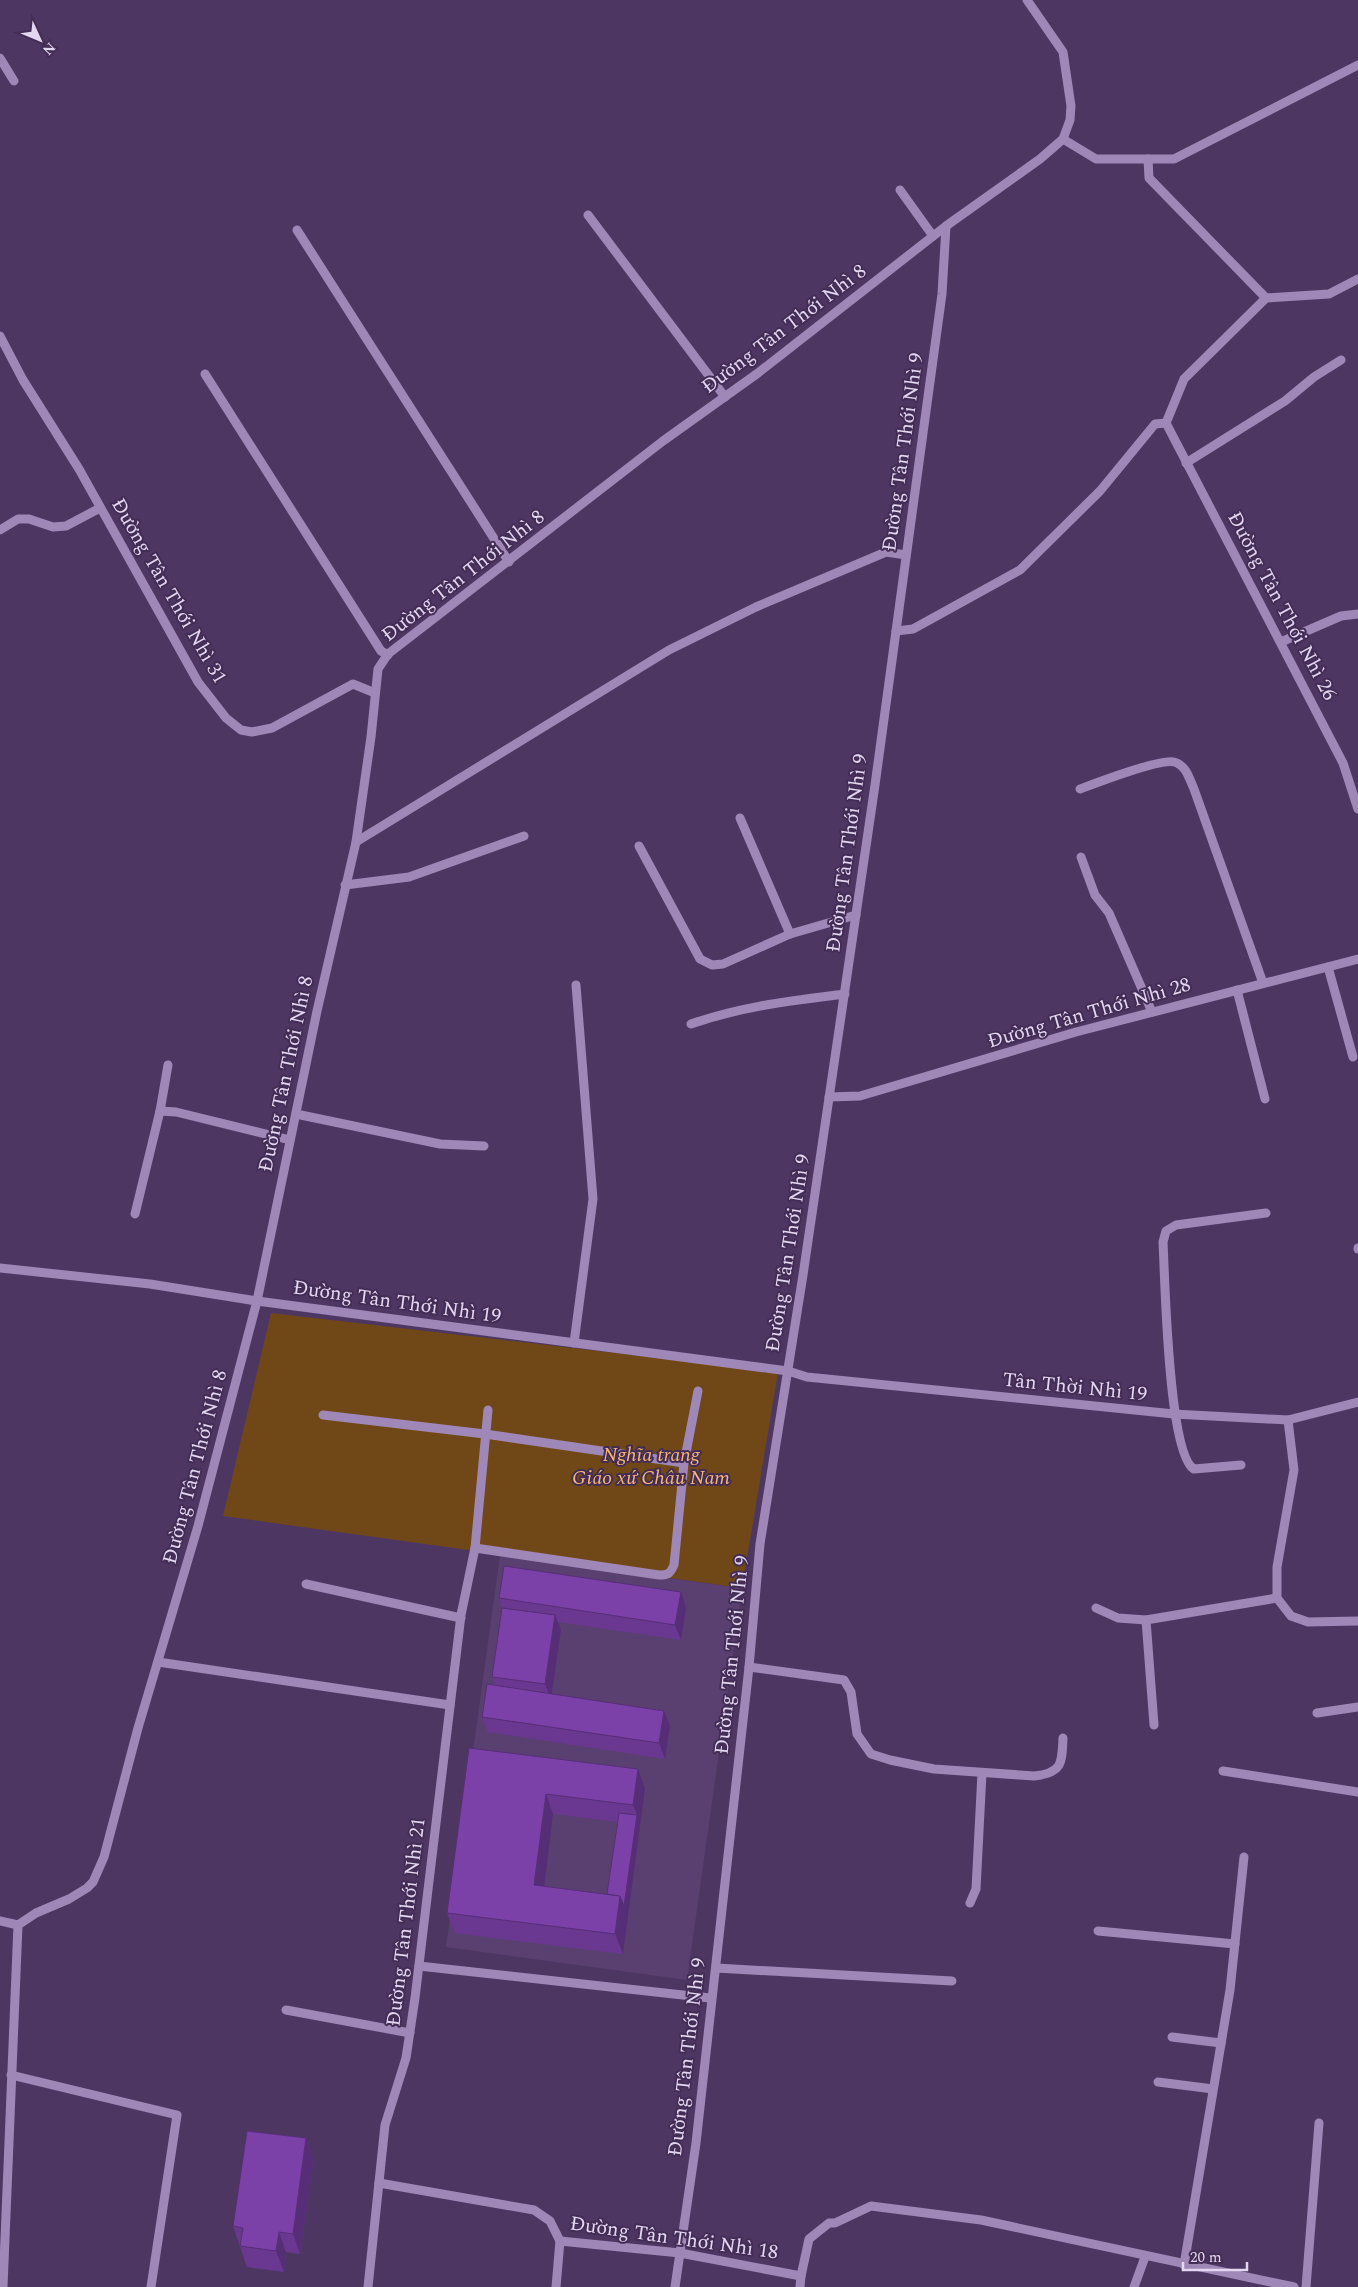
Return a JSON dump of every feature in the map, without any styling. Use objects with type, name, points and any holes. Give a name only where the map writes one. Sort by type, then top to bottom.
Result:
[{"type":"street","points":[[1027,0],[1063,52],[1071,106],[1070,120],[1063,139],[1096,159],[1174,159],[1358,65]]},
{"type":"street","points":[[0,58],[14,81]]},
{"type":"street","name":"Đường Tân Thới Nhì 8","points":[[18,1925],[36,1913],[69,1899],[87,1888],[93,1882],[104,1857],[138,1728],[198,1526],[257,1301],[345,885],[356,842],[371,737],[378,669],[388,655],[663,441],[725,397],[946,226],[1040,159],[1063,139]]},
{"type":"street","points":[[1148,159],[1149,178],[1266,298]]},
{"type":"street","points":[[900,190],[933,236]]},
{"type":"street","points":[[588,215],[725,397]]},
{"type":"street","name":"Đường Tân Thới Nhì 9","points":[[675,2287],[696,2143],[710,1998],[716,1968],[749,1667],[760,1544],[845,994],[942,294],[946,226]]},
{"type":"street","points":[[297,230],[509,562]]},
{"type":"street","points":[[896,631],[912,629],[1020,570],[1100,491],[1155,424],[1166,423],[1184,379],[1266,298],[1329,294],[1358,279]]},
{"type":"street","name":"Đường Tân Thới Nhì 31","points":[[0,336],[23,380],[100,508],[198,682],[226,718],[241,730],[252,732],[272,728],[353,684],[375,693]]},
{"type":"street","points":[[1186,463],[1285,401],[1314,377],[1341,360]]},
{"type":"street","points":[[205,374],[381,651],[388,655]]},
{"type":"street","name":"Đường Tân Thới Nhì 26","points":[[1166,423],[1343,762],[1358,809]]},
{"type":"street","points":[[0,530],[18,519],[41,522],[53,527],[66,526],[100,508]]},
{"type":"street","points":[[356,842],[669,650],[756,607],[886,552],[906,555]]},
{"type":"street","points":[[1281,642],[1341,616],[1358,614]]},
{"type":"street","points":[[1080,789],[1166,761],[1181,765],[1187,772],[1194,789],[1263,983]]},
{"type":"street","points":[[740,818],[790,934]]},
{"type":"street","points":[[345,885],[409,877],[524,836]]},
{"type":"street","points":[[639,846],[700,959],[712,965],[723,964],[790,934],[856,915]]},
{"type":"street","points":[[1081,857],[1095,895],[1108,913],[1152,1012]]},
{"type":"street","name":"Đường Tân Thới Nhì 28","points":[[829,1097],[860,1096],[1076,1032],[1358,959]]},
{"type":"street","points":[[1328,967],[1353,1056]]},
{"type":"street","points":[[574,1343],[593,1199],[576,985]]},
{"type":"street","points":[[1237,990],[1265,1099]]},
{"type":"street","points":[[691,1024],[734,1010],[763,1004],[845,994]]},
{"type":"street","points":[[135,1214],[160,1111],[168,1065]]},
{"type":"street","points":[[160,1111],[176,1112],[290,1140]]},
{"type":"street","points":[[296,1114],[440,1144],[484,1146]]},
{"type":"street","points":[[1241,1465],[1194,1469],[1185,1460],[1174,1414],[1163,1242],[1166,1231],[1176,1225],[1266,1213]]},
{"type":"street","name":"Đường Tân Thới Nhì 19","points":[[0,1268],[150,1284],[257,1301],[788,1371]]},
{"type":"street","name":"Tân Thời Nhì 19","points":[[788,1371],[816,1378],[1174,1414],[1288,1420],[1358,1402]]},
{"type":"street","points":[[475,1548],[667,1575],[671,1573],[674,1565],[684,1463],[698,1392]]},
{"type":"street","name":"Đường Tân Thới Nhì 21","points":[[368,2287],[385,2125],[406,2058],[410,2033],[461,1618],[475,1548],[488,1410]]},
{"type":"street","points":[[324,1415],[485,1434],[684,1463]]},
{"type":"street","points":[[1288,1420],[1294,1470],[1277,1567],[1277,1598],[1291,1616],[1308,1622],[1358,1622]]},
{"type":"street","points":[[306,1584],[461,1618]]},
{"type":"street","points":[[1096,1608],[1118,1618],[1146,1620],[1277,1598]]},
{"type":"street","points":[[1146,1620],[1154,1725]]},
{"type":"street","points":[[158,1662],[450,1705]]},
{"type":"street","points":[[749,1667],[844,1680],[851,1692],[857,1734],[871,1754],[890,1760],[934,1769],[1034,1776],[1049,1775],[1058,1768],[1062,1758],[1062,1738]]},
{"type":"street","points":[[1317,1713],[1358,1707]]},
{"type":"street","points":[[1223,1771],[1358,1792]]},
{"type":"street","points":[[970,1903],[976,1889],[982,1773]]},
{"type":"street","points":[[1184,2265],[1230,1990],[1244,1857]]},
{"type":"street","points":[[0,1921],[18,1925],[2,2254],[3,2287]]},
{"type":"street","points":[[1098,1931],[1235,1944]]},
{"type":"street","points":[[419,1966],[710,1998]]},
{"type":"street","points":[[716,1968],[952,1981]]},
{"type":"street","points":[[286,2010],[410,2033]]},
{"type":"street","points":[[1172,2037],[1221,2043]]},
{"type":"street","points":[[11,2075],[177,2115],[151,2287]]},
{"type":"street","points":[[1158,2082],[1213,2089]]},
{"type":"street","points":[[1306,2287],[1319,2123]]},
{"type":"street","name":"Đường Tân Thới Nhì 18","points":[[379,2183],[534,2210],[550,2221],[560,2241],[680,2253],[802,2276],[809,2239],[829,2223],[871,2206],[981,2220],[1145,2257],[1294,2287]]},
{"type":"street","points":[[556,2287],[560,2241]]},
{"type":"street","points":[[1134,2287],[1145,2257]]},
{"type":"street","points":[[800,2287],[802,2276]]},
{"type":"shaded area","points":[[500,1556],[742,1588],[687,1980],[446,1947]]},
{"type":"green space","name":"Nghĩa trang Giáo xứ Châu Nam","points":[[271,1313],[778,1372],[742,1588],[223,1516]]},
{"type":"building","points":[[504,1566],[681,1592],[675,1625],[499,1598]]},
{"type":"building","points":[[502,1608],[555,1615],[545,1684],[492,1677]]},
{"type":"building","points":[[487,1684],[664,1711],[659,1743],[482,1717]]},
{"type":"building","points":[[469,1748],[638,1769],[633,1805],[546,1794],[534,1885],[620,1896],[615,1934],[447,1913]]},
{"type":"building","points":[[619,1813],[637,1815],[624,1906],[620,1896],[607,1894]]},
{"type":"building","points":[[247,2131],[306,2138],[293,2234],[279,2232],[276,2251],[240,2246],[243,2228],[233,2226]]}]
